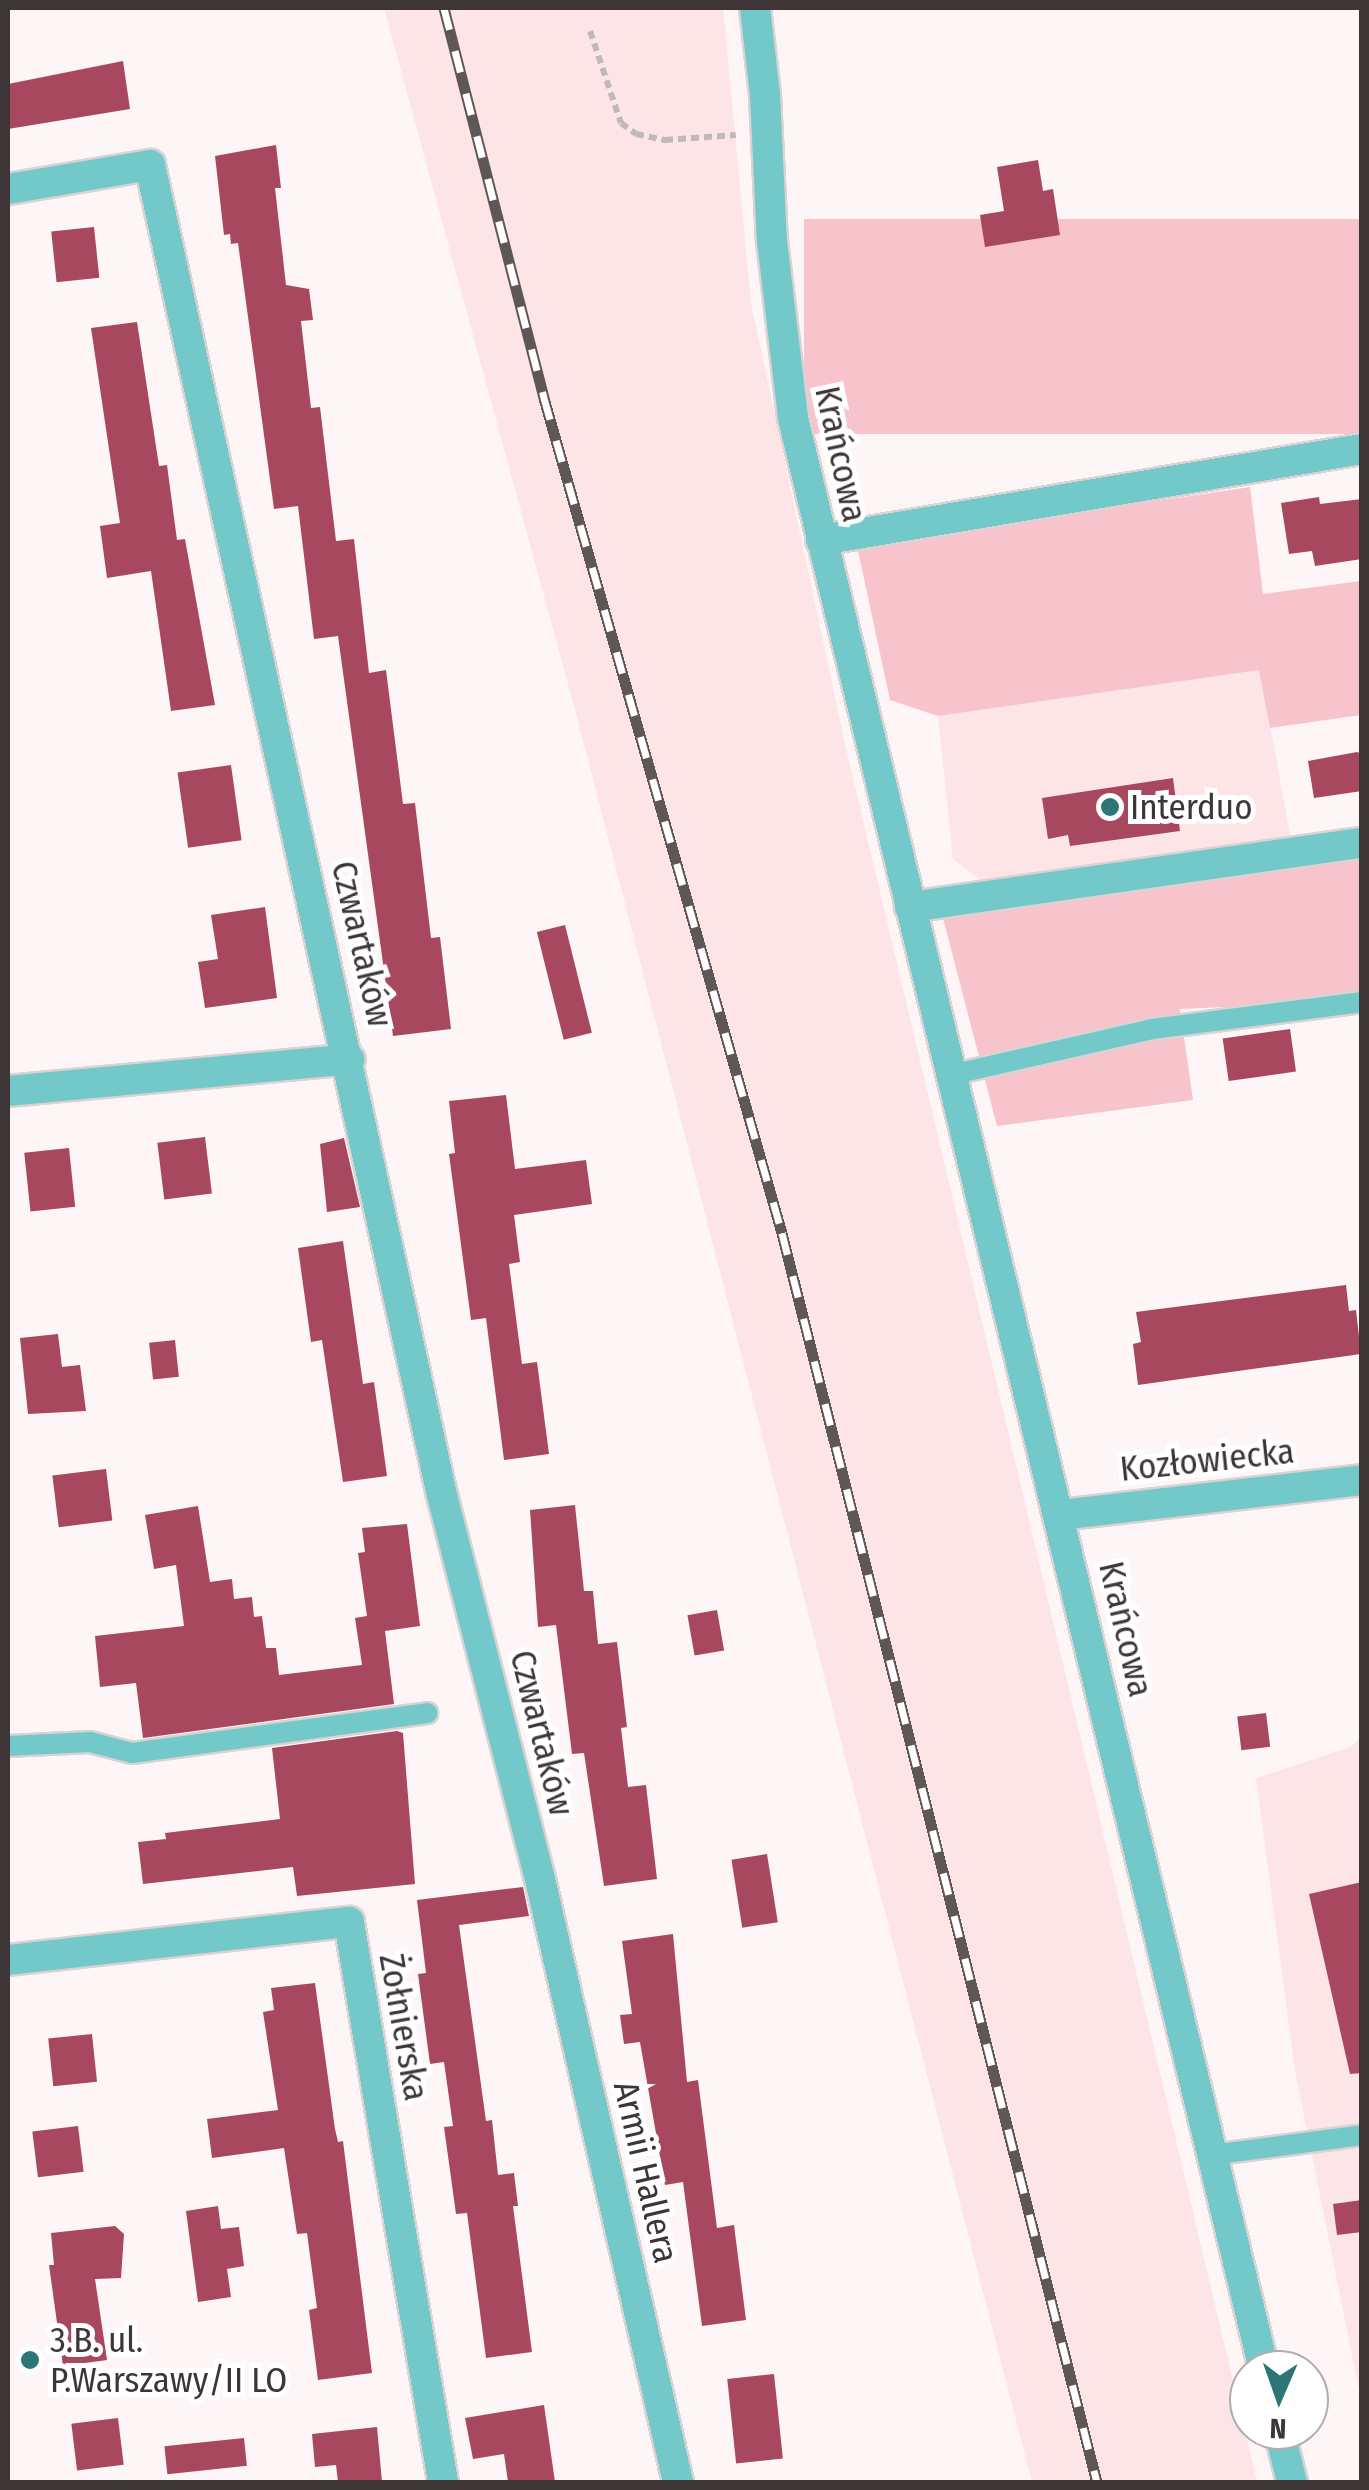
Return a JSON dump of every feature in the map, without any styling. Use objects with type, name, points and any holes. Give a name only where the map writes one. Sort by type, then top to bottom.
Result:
[{"type":"street","name":"Krańcowa","points":[[755,8],[781,334],[793,418],[950,1076],[1061,1514],[1259,2350]]},
{"type":"street","name":"Czwartaków","points":[[8,189],[150,165],[442,1490],[540,1879]]},
{"type":"street","points":[[820,540],[1362,449]]},
{"type":"street","points":[[910,906],[1362,843]]},
{"type":"street","points":[[8,1091],[350,1059]]},
{"type":"street","name":"Kozłowiecka","points":[[1061,1514],[1362,1480]]},
{"type":"street","name":"Armii Hallera","points":[[540,1879],[678,2482]]},
{"type":"street","name":"Żołnierska","points":[[8,1960],[349,1922],[443,2482]]},
{"type":"street","points":[[1284,2450],[1292,2482]]},
{"type":"lane","points":[[950,1076],[1152,1029],[1362,1002]]},
{"type":"lane","points":[[8,1746],[90,1742],[132,1753],[427,1713]]},
{"type":"lane","points":[[1211,2155],[1362,2135]]},
{"type":"path","points":[[590,32],[620,123],[636,134],[665,140],[767,133]]},
{"type":"shaded area","points":[[384,8],[723,8],[751,303],[845,744],[1229,2364],[1229,2450],[1249,2450],[1257,2482],[1032,2482],[577,717]]},
{"type":"shaded area","points":[[804,219],[1361,219],[1361,434],[804,434]]},
{"type":"shaded area","points":[[1250,487],[1263,594],[1361,581],[1361,715],[1270,728],[1259,670],[938,716],[890,700],[857,546]]},
{"type":"shaded area","points":[[1260,669],[1291,840],[982,881],[953,859],[938,716]]},
{"type":"shaded area","points":[[1361,857],[1361,1001],[1180,1009],[1193,1100],[997,1126],[943,918]]},
{"type":"shaded area","points":[[1361,1737],[1361,2400],[1295,2071],[1256,1778],[1350,1747]]},
{"type":"building","points":[[123,61],[130,109],[8,129],[8,84]]},
{"type":"building","points":[[276,145],[281,188],[275,188],[286,285],[309,289],[313,320],[301,321],[311,408],[320,407],[336,541],[354,539],[369,673],[386,670],[403,804],[415,803],[431,938],[440,937],[451,1029],[393,1036],[338,636],[314,639],[298,506],[274,509],[238,243],[231,244],[230,234],[224,235],[215,156]]},
{"type":"building","points":[[1038,160],[1043,191],[1053,189],[1060,235],[985,247],[980,215],[1004,211],[997,167]]},
{"type":"building","points":[[94,227],[99,278],[57,282],[51,231]]},
{"type":"building","points":[[137,322],[159,466],[167,465],[177,540],[185,539],[215,705],[171,711],[151,571],[107,578],[100,526],[120,523],[91,328]]},
{"type":"building","points":[[1319,497],[1320,504],[1362,499],[1362,559],[1315,566],[1312,551],[1289,554],[1281,503]]},
{"type":"building","points":[[1362,754],[1362,791],[1314,798],[1308,761]]},
{"type":"building","points":[[231,765],[242,840],[188,848],[178,773]]},
{"type":"building","name":"Interduo","points":[[1173,778],[1180,831],[1070,846],[1068,835],[1048,839],[1042,798]]},
{"type":"building","points":[[265,907],[277,998],[205,1008],[198,962],[218,959],[211,915]]},
{"type":"building","points":[[565,925],[592,1033],[564,1040],[537,932]]},
{"type":"building","points":[[1290,1029],[1296,1072],[1229,1081],[1223,1038]]},
{"type":"building","points":[[506,1095],[515,1169],[586,1160],[592,1204],[514,1215],[520,1262],[509,1264],[522,1364],[537,1362],[549,1454],[504,1460],[486,1318],[471,1320],[449,1154],[455,1153],[449,1101]]},
{"type":"building","points":[[205,1137],[212,1194],[164,1199],[157,1143]]},
{"type":"building","points":[[344,1138],[360,1207],[327,1212],[320,1144]]},
{"type":"building","points":[[69,1148],[75,1207],[30,1211],[24,1153]]},
{"type":"building","points":[[343,1241],[363,1384],[374,1382],[387,1476],[343,1482],[322,1340],[311,1342],[298,1248]]},
{"type":"building","points":[[1346,1285],[1349,1311],[1356,1310],[1361,1354],[1138,1385],[1133,1344],[1141,1342],[1136,1312]]},
{"type":"building","points":[[58,1334],[62,1367],[80,1365],[86,1411],[28,1414],[20,1338]]},
{"type":"building","points":[[175,1340],[179,1377],[153,1380],[149,1343]]},
{"type":"building","points":[[106,1469],[112,1521],[59,1527],[52,1476]]},
{"type":"building","points":[[575,1505],[584,1591],[593,1591],[598,1644],[617,1642],[627,1727],[621,1728],[628,1787],[646,1785],[657,1879],[604,1886],[584,1753],[572,1754],[556,1625],[538,1627],[530,1510]]},
{"type":"building","points":[[198,1506],[210,1582],[232,1579],[234,1599],[252,1597],[254,1617],[262,1616],[266,1648],[276,1648],[279,1675],[362,1665],[355,1618],[367,1616],[358,1553],[365,1552],[362,1528],[407,1524],[420,1626],[385,1631],[394,1704],[143,1738],[136,1683],[100,1687],[95,1636],[184,1626],[176,1565],[154,1569],[145,1515]]},
{"type":"building","points":[[717,1610],[724,1650],[695,1656],[687,1615]]},
{"type":"building","points":[[1266,1713],[1270,1747],[1241,1750],[1237,1717]]},
{"type":"building","points":[[403,1733],[415,1884],[297,1896],[293,1867],[143,1884],[138,1842],[166,1839],[165,1833],[280,1819],[272,1748]]},
{"type":"building","points":[[767,1854],[778,1922],[742,1928],[731,1860]]},
{"type":"building","points":[[1362,1882],[1362,2073],[1350,2074],[1309,1894]]},
{"type":"building","points":[[523,1887],[529,1916],[459,1925],[486,2121],[492,2120],[498,2175],[514,2173],[518,2206],[513,2206],[532,2352],[486,2358],[467,2213],[456,2214],[444,2127],[453,2126],[444,2062],[430,2064],[418,1974],[426,1973],[417,1900]]},
{"type":"building","points":[[673,1934],[687,2082],[698,2080],[717,2228],[734,2225],[746,2320],[702,2326],[683,2182],[665,2185],[640,2042],[624,2044],[620,2015],[632,2014],[622,1941]]},
{"type":"building","points":[[315,1983],[335,2129],[338,2142],[343,2141],[372,2373],[318,2380],[309,2310],[317,2308],[307,2233],[297,2234],[284,2148],[212,2158],[207,2119],[278,2110],[263,2012],[274,2010],[271,1988]]},
{"type":"building","points":[[92,2034],[97,2082],[53,2086],[48,2039]]},
{"type":"building","points":[[78,2126],[84,2172],[38,2177],[32,2132]]},
{"type":"building","points":[[1362,2200],[1362,2232],[1337,2235],[1333,2204]]},
{"type":"building","points":[[218,2206],[221,2229],[239,2227],[244,2266],[227,2269],[231,2297],[198,2302],[186,2211]]},
{"type":"building","points":[[115,2226],[124,2234],[121,2278],[95,2279],[107,2360],[63,2366],[49,2265],[54,2265],[51,2233]]},
{"type":"building","points":[[774,2374],[783,2459],[736,2463],[727,2379]]},
{"type":"building","points":[[544,2405],[555,2482],[508,2482],[504,2454],[473,2459],[465,2418]]},
{"type":"building","points":[[118,2418],[124,2465],[77,2470],[71,2424]]},
{"type":"building","points":[[377,2427],[382,2482],[338,2482],[336,2465],[315,2467],[312,2434]]},
{"type":"building","points":[[244,2438],[247,2466],[167,2474],[164,2446]]},
{"type":"railway","points":[[444,8],[544,398],[782,1233],[1097,2482]]},
{"type":"place","name":"Interduo","points":[[1110,807]]},
{"type":"place","name":"3.B. ul. P.Warszawy/II LO","points":[[30,2360]]}]
